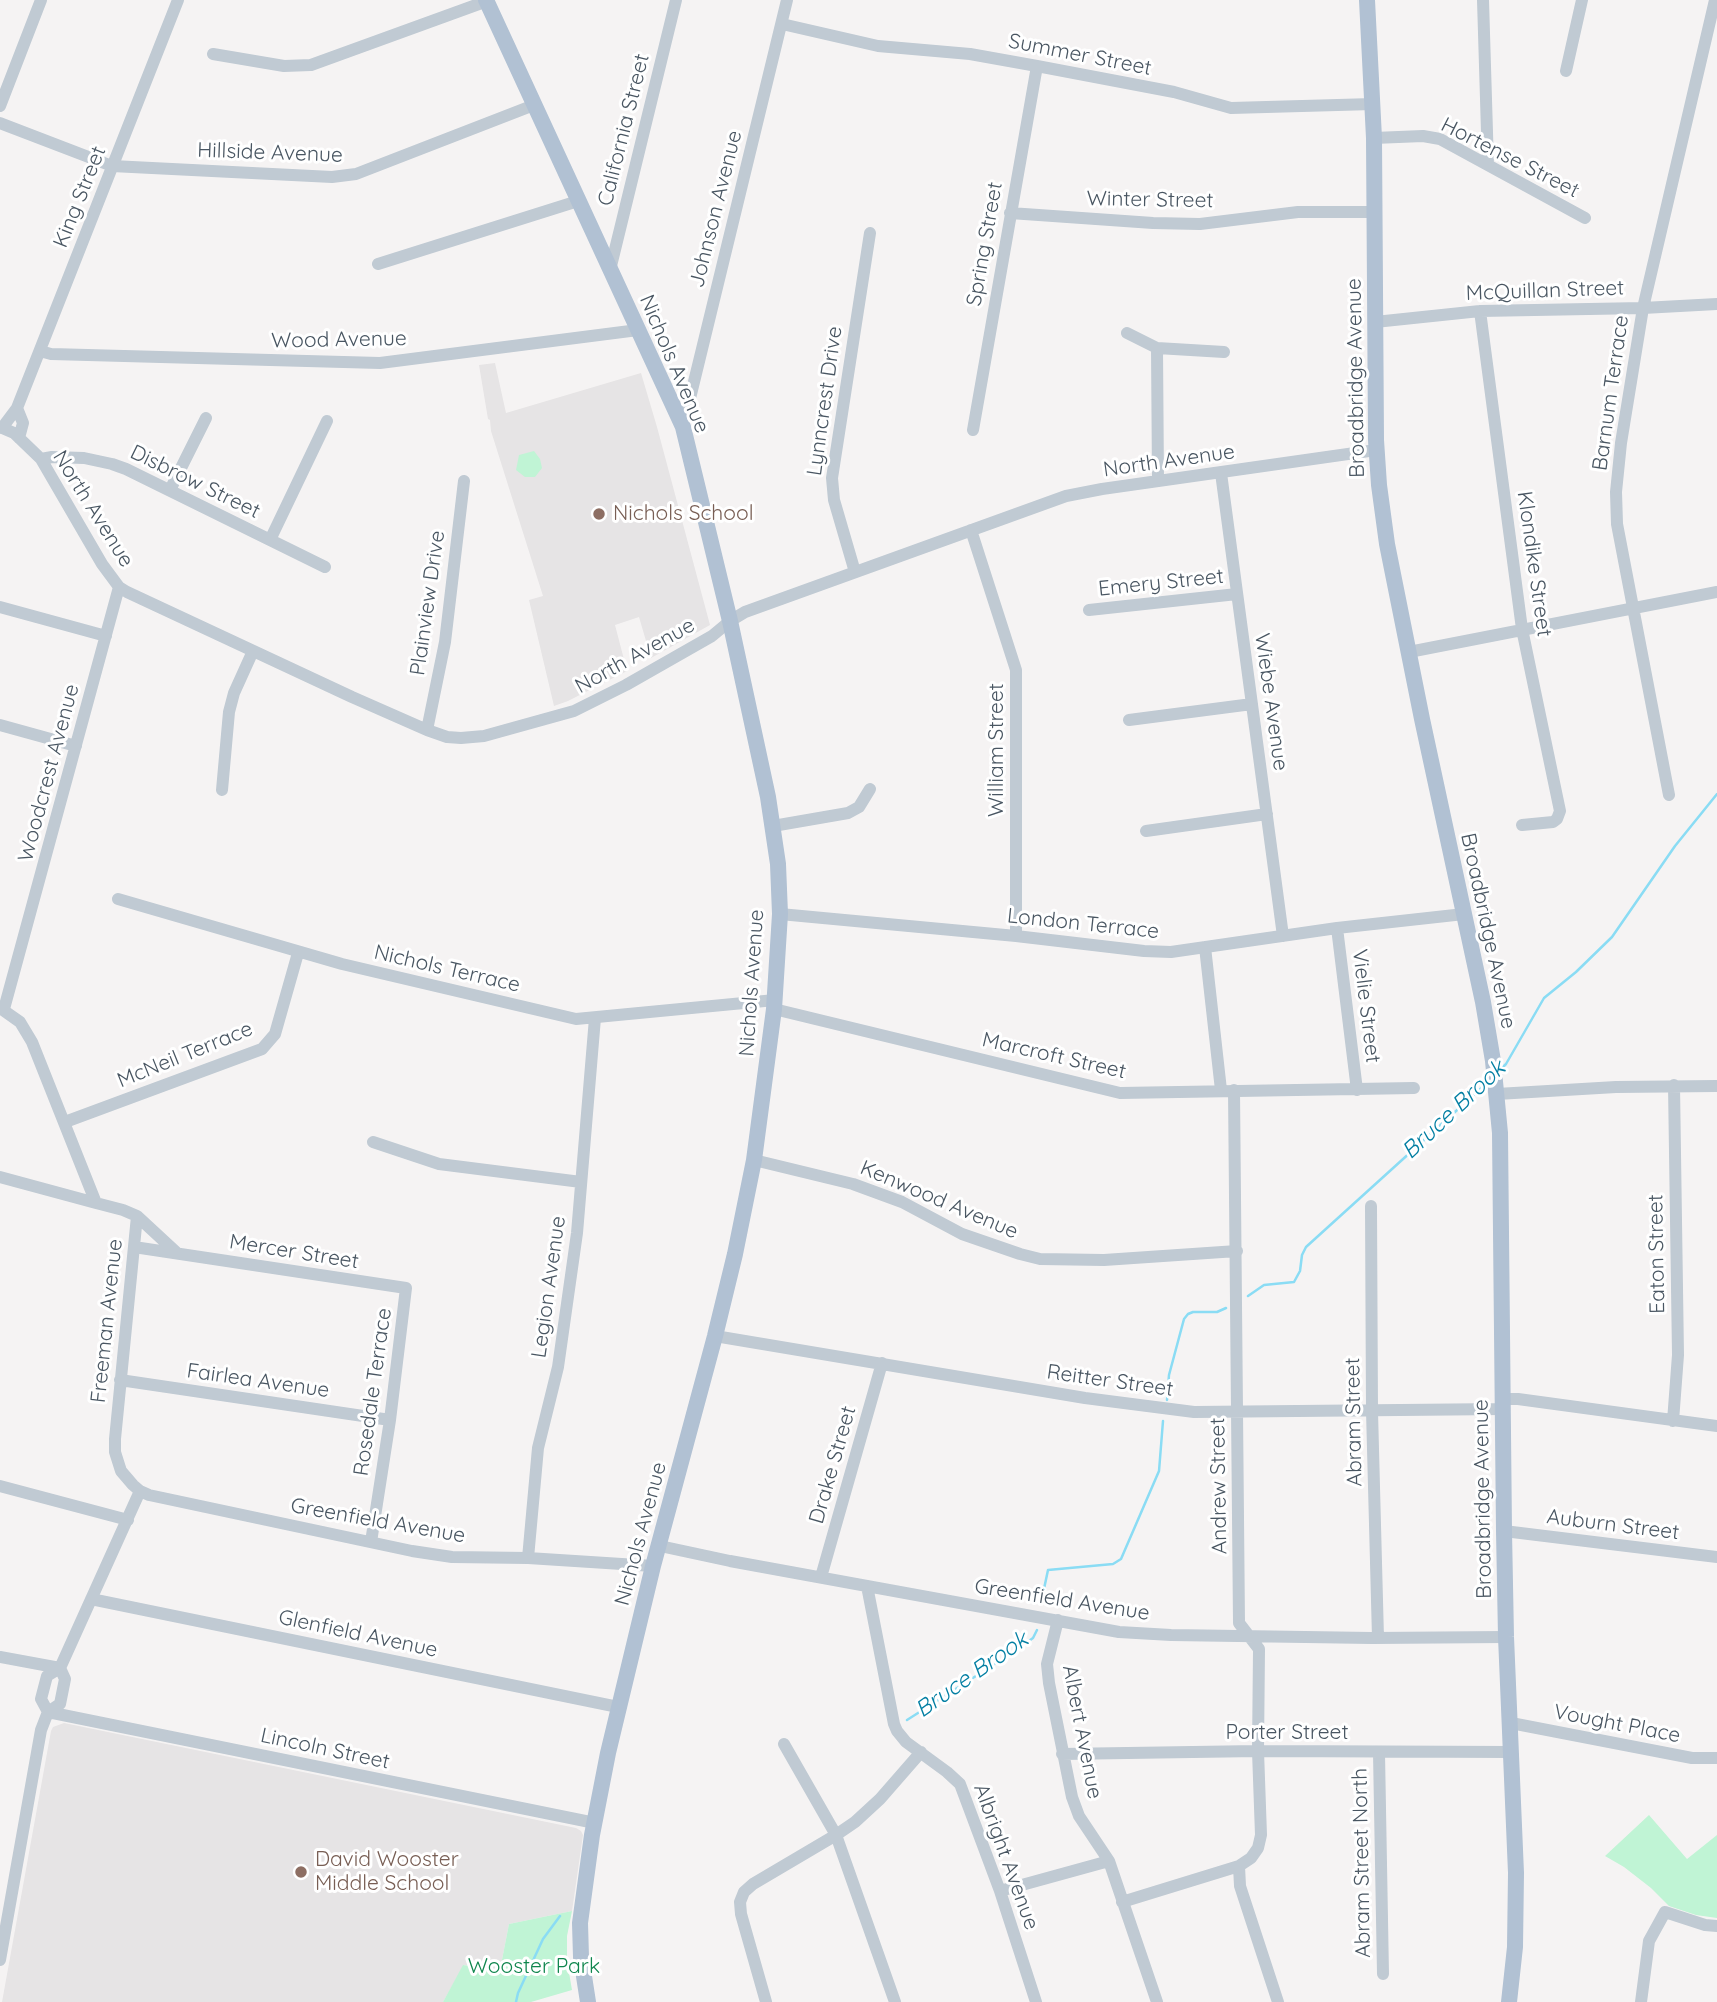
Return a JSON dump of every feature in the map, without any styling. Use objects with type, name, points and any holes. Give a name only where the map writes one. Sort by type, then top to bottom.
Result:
[{"type":"main road","name":"Broadbridge Avenue","points":[[1367,0],[1374,138],[1376,450],[1379,485],[1387,544],[1464,914],[1497,1089],[1500,1133],[1506,1637],[1516,1914],[1509,2002]]},
{"type":"main road","name":"Nichols Avenue","points":[[487,1],[683,426],[730,621],[768,797],[778,864],[780,914],[774,1005],[754,1160],[715,1336],[618,1707],[595,1823],[580,1923],[581,1957],[588,2002]]},
{"type":"street","points":[[0,106],[41,0]]},
{"type":"street","name":"King Street","points":[[1,428],[17,408],[178,0]]},
{"type":"street","name":"California Street","points":[[610,270],[676,0]]},
{"type":"street","name":"Johnson Avenue","points":[[683,426],[787,0]]},
{"type":"street","points":[[1483,0],[1488,165]]},
{"type":"street","points":[[1566,71],[1582,0]]},
{"type":"street","name":"Barnum Terrace","points":[[1669,795],[1617,524],[1616,492],[1621,443],[1643,308],[1715,0]]},
{"type":"street","points":[[213,54],[284,66],[311,65],[487,1]]},
{"type":"street","name":"Summer Street","points":[[782,24],[878,46],[971,54],[1037,66],[1174,92],[1231,108],[1373,104]]},
{"type":"street","name":"Spring Street","points":[[973,430],[1037,66]]},
{"type":"street","name":"Hillside Avenue","points":[[0,123],[112,166],[332,177],[356,174],[534,104]]},
{"type":"street","name":"Hortense Street","points":[[1374,138],[1431,136],[1440,139],[1585,218]]},
{"type":"street","points":[[378,264],[578,201]]},
{"type":"street","name":"Winter Street","points":[[1010,213],[1200,224],[1298,212],[1373,212]]},
{"type":"street","name":"Lynncrest Drive","points":[[855,572],[834,500],[832,478],[870,233]]},
{"type":"street","name":"McQuillan Street","points":[[1375,322],[1480,311],[1717,304]]},
{"type":"street","name":"Klondike Street","points":[[1480,311],[1522,629],[1560,811],[1558,819],[1553,822],[1522,825]]},
{"type":"street","name":"Wood Avenue","points":[[40,351],[77,355],[380,363],[638,330]]},
{"type":"street","points":[[1127,333],[1157,348],[1224,352]]},
{"type":"street","points":[[1157,348],[1158,481]]},
{"type":"street","name":"King Street","points":[[17,408],[23,423],[19,438]]},
{"type":"street","points":[[170,490],[206,418]]},
{"type":"street","points":[[270,540],[327,421]]},
{"type":"street","name":"North Avenue","points":[[1,428],[19,438],[41,459],[102,564],[119,587],[427,730],[447,737],[472,738],[574,711],[709,638],[745,612],[1066,496],[1376,450]]},
{"type":"street","name":"Disbrow Street","points":[[41,459],[84,458],[112,464],[325,567]]},
{"type":"street","name":"Wiebe Avenue","points":[[1220,473],[1283,936]]},
{"type":"street","name":"Plainview Drive","points":[[427,730],[444,642],[464,481]]},
{"type":"street","name":"William Street","points":[[971,530],[1016,670],[1016,936]]},
{"type":"street","name":"Woodcrest Avenue","points":[[2,1009],[119,587]]},
{"type":"street","points":[[1409,652],[1717,592]]},
{"type":"street","name":"Emery Street","points":[[1089,611],[1237,594]]},
{"type":"street","points":[[0,607],[106,636]]},
{"type":"street","points":[[222,790],[229,712],[234,693],[253,651]]},
{"type":"street","points":[[1129,720],[1252,704]]},
{"type":"street","points":[[0,725],[76,746]]},
{"type":"street","points":[[773,826],[848,813],[859,807],[870,789]]},
{"type":"street","points":[[1146,831],[1267,814]]},
{"type":"street","name":"Nichols Terrace","points":[[118,899],[298,953],[576,1019],[774,1005]]},
{"type":"street","name":"London Terrace","points":[[780,914],[1171,952],[1337,928],[1464,914]]},
{"type":"street","name":"Vielie Street","points":[[1337,928],[1357,1090]]},
{"type":"street","name":"Andrew Street","points":[[1205,947],[1228,1090],[1237,1251],[1239,1623],[1259,1649],[1261,1835],[1258,1848],[1251,1858],[1239,1866]]},
{"type":"street","name":"McNeil Terrace","points":[[65,1122],[262,1049],[275,1034],[298,953]]},
{"type":"street","name":"Marcroft Street","points":[[774,1005],[1119,1093],[1414,1088]]},
{"type":"street","points":[[2,1009],[20,1022],[28,1034],[96,1203]]},
{"type":"street","name":"Legion Avenue","points":[[528,1558],[538,1448],[558,1367],[577,1233],[595,1018]]},
{"type":"street","points":[[1497,1089],[1523,1091],[1674,1085],[1717,1086]]},
{"type":"street","name":"Eaton Street","points":[[1673,1421],[1678,1355],[1674,1085]]},
{"type":"street","points":[[373,1142],[439,1164],[581,1182]]},
{"type":"street","name":"Kenwood Avenue","points":[[754,1160],[853,1184],[902,1202],[962,1234],[1040,1259],[1104,1260],[1237,1251]]},
{"type":"street","name":"Freeman Avenue","points":[[0,1177],[123,1210],[136,1216],[115,1452],[121,1471],[140,1491]]},
{"type":"street","name":"Abram Street","points":[[1371,1206],[1372,1410],[1378,1638]]},
{"type":"street","points":[[136,1216],[177,1254]]},
{"type":"street","name":"Mercer Street","points":[[134,1247],[406,1288]]},
{"type":"street","name":"Rosedale Terrace","points":[[371,1542],[390,1420],[406,1288]]},
{"type":"street","name":"Reitter Street","points":[[715,1336],[1155,1408],[1194,1412],[1372,1410],[1503,1404],[1518,1399],[1717,1426]]},
{"type":"street","name":"Drake Street","points":[[821,1577],[882,1363]]},
{"type":"street","name":"Fairlea Avenue","points":[[120,1380],[390,1420]]},
{"type":"street","points":[[0,1486],[128,1520]]},
{"type":"street","points":[[48,1712],[41,1699],[47,1675],[60,1668],[140,1491]]},
{"type":"street","name":"Greenfield Avenue","points":[[140,1491],[452,1557],[528,1558],[653,1566]]},
{"type":"street","name":"Auburn Street","points":[[1504,1531],[1717,1557]]},
{"type":"street","name":"Greenfield Avenue","points":[[660,1546],[1119,1632],[1378,1638],[1506,1637]]},
{"type":"street","name":"Albright Avenue","points":[[867,1586],[891,1716],[901,1737],[960,1784],[1000,1891],[1036,2002]]},
{"type":"street","name":"Glenfield Avenue","points":[[91,1599],[618,1707]]},
{"type":"street","name":"Albert Avenue","points":[[1058,1620],[1047,1664],[1062,1754],[1079,1816],[1109,1861],[1157,2002]]},
{"type":"street","points":[[0,1657],[60,1668]]},
{"type":"street","points":[[0,1960],[41,1730],[48,1712],[60,1704],[65,1679],[60,1668]]},
{"type":"street","name":"Lincoln Street","points":[[48,1712],[595,1823]]},
{"type":"street","name":"Vought Place","points":[[1511,1723],[1692,1758],[1717,1758]]},
{"type":"street","points":[[784,1744],[836,1835],[895,2002]]},
{"type":"street","name":"Porter Street","points":[[1062,1754],[1258,1751],[1512,1752]]},
{"type":"street","points":[[766,2002],[741,1914],[742,1896],[752,1884],[855,1822],[880,1799],[920,1752]]},
{"type":"street","name":"Abram Street North","points":[[1379,1752],[1383,1974]]},
{"type":"street","points":[[1000,1891],[1109,1861]]},
{"type":"street","points":[[1122,1902],[1239,1866],[1240,1886],[1278,2002]]},
{"type":"street","points":[[1641,2002],[1649,1941],[1665,1912],[1705,1925],[1717,1926]]},
{"type":"shaded area","name":"Nichols School","points":[[495,363],[506,413],[641,373],[710,625],[651,658],[639,617],[615,625],[627,671],[554,706],[529,600],[543,596],[488,419],[479,365]]},
{"type":"shaded area","name":"David Wooster Middle School","points":[[64,1723],[576,1828],[583,1835],[572,1911],[509,1924],[500,1970],[464,1965],[443,2002],[2,2002],[51,1731],[53,1727]]},
{"type":"green space","points":[[534,451],[542,468],[535,477],[525,477],[516,470],[519,455]]},
{"type":"green space","points":[[1649,1815],[1687,1859],[1717,1835],[1717,1918],[1696,1915],[1669,1906],[1651,1888],[1605,1856]]},
{"type":"green space","name":"Wooster Park","points":[[572,1911],[567,1936],[567,1961],[572,1990],[531,2002],[443,2002],[463,1965],[500,1970],[509,1924]]},
{"type":"waterway","name":"Bruce Brook","points":[[1500,1070],[1544,998],[1612,937],[1675,846],[1717,794]]},
{"type":"waterway","name":"Bruce Brook","points":[[1248,1296],[1264,1285],[1294,1282],[1300,1271],[1306,1247],[1488,1082]]},
{"type":"waterway","name":"Bruce Brook","points":[[1167,1400],[1169,1375],[1184,1319],[1193,1312],[1217,1312],[1226,1308]]},
{"type":"waterway","name":"Bruce Brook","points":[[1041,1603],[1048,1570],[1113,1564],[1121,1559],[1159,1471],[1163,1421]]},
{"type":"waterway","name":"Bruce Brook","points":[[907,1720],[1012,1653],[1033,1638],[1037,1630]]},
{"type":"waterway","name":"Bruce Brook","points":[[516,2002],[543,1939],[560,1916]]},
{"type":"place","name":"Nichols School","points":[[599,514]]},
{"type":"place","name":"David Wooster Middle School","points":[[301,1872]]}]
